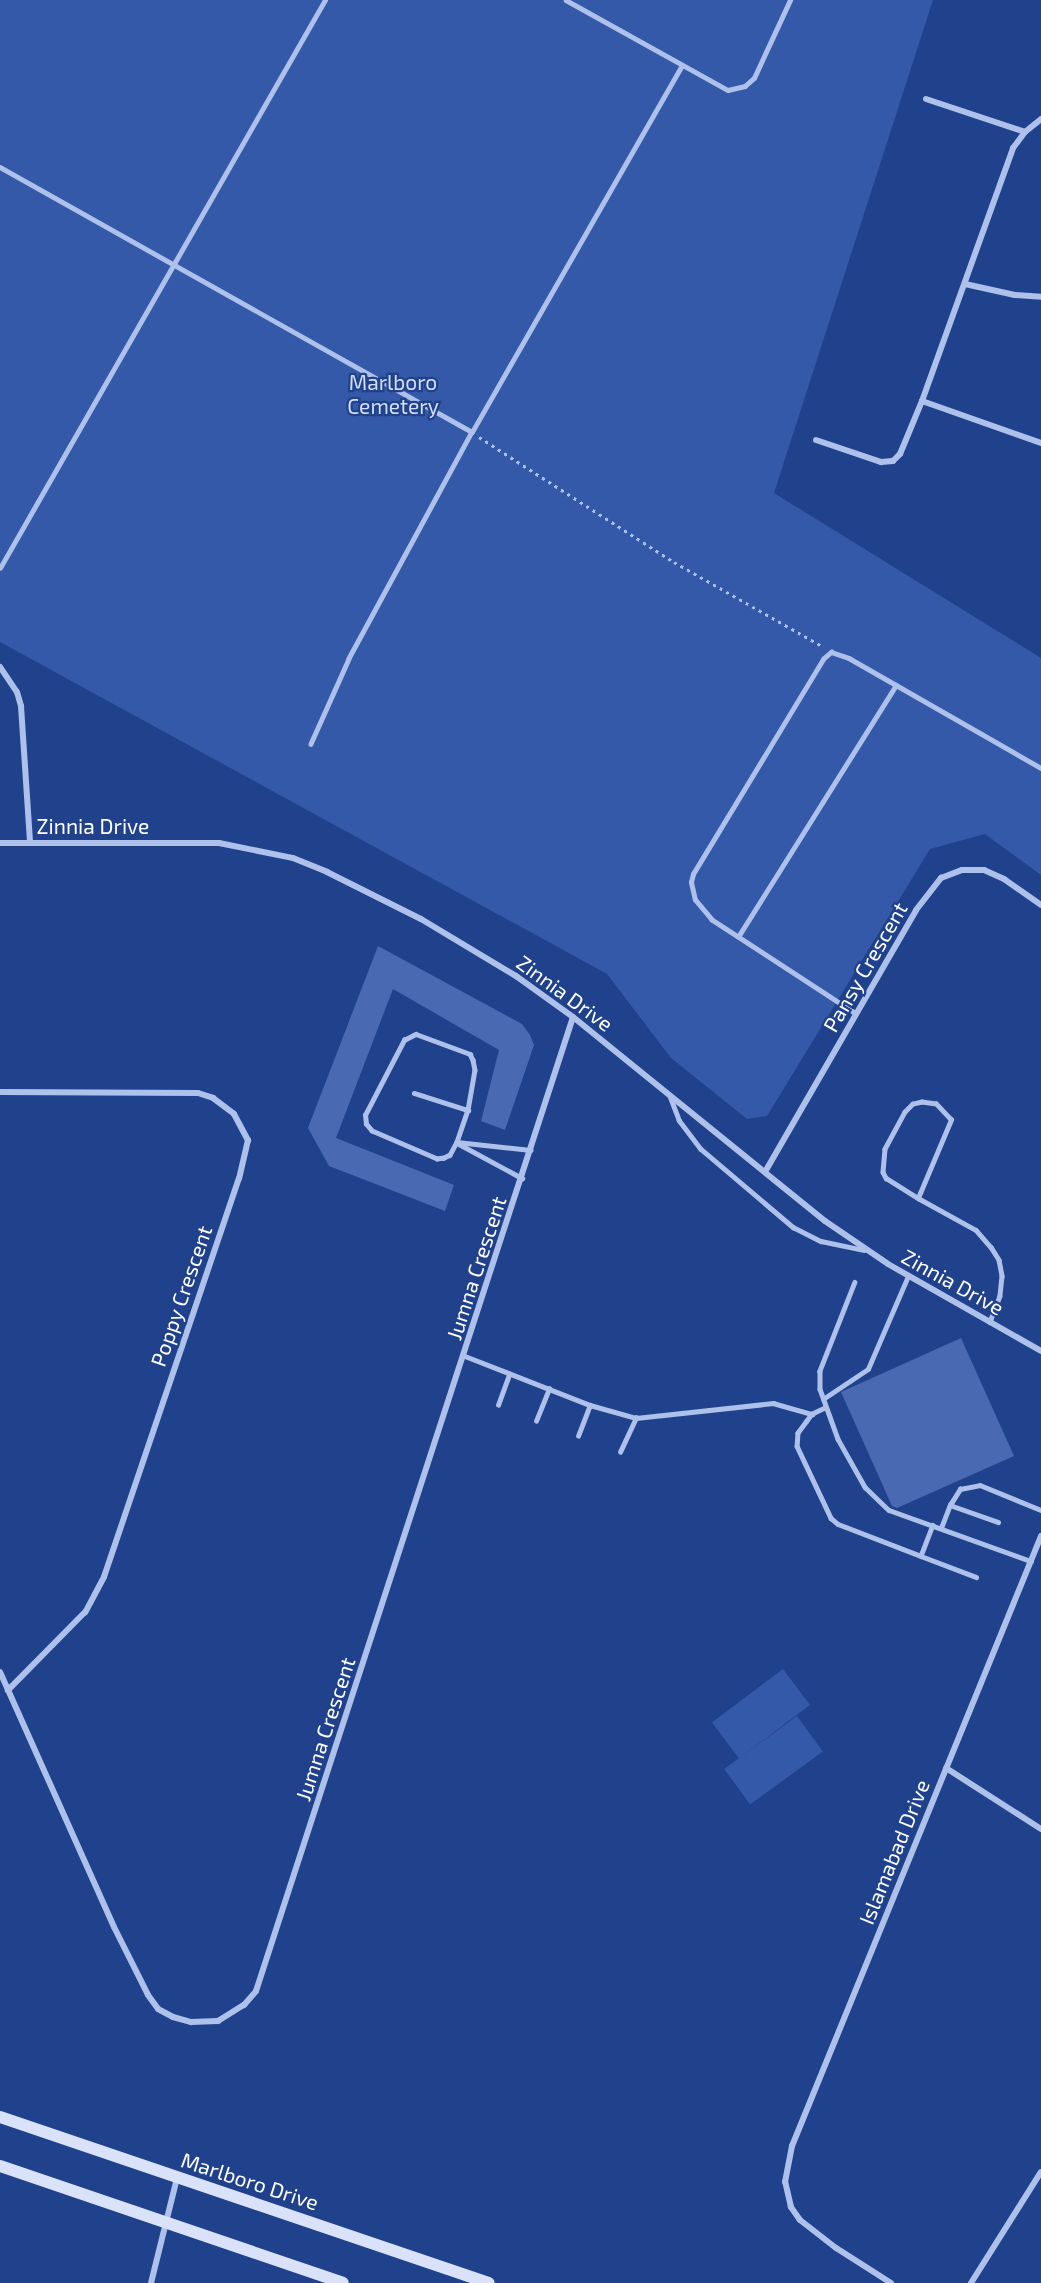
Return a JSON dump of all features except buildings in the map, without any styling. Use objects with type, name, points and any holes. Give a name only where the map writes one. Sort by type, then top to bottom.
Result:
[{"type":"main road","name":"Marlboro Drive","points":[[0,2117],[489,2283]]},
{"type":"main road","points":[[0,2166],[343,2283]]},
{"type":"street","points":[[926,99],[1025,132]]},
{"type":"street","points":[[816,440],[881,462],[893,461],[900,454],[922,401],[946,327],[965,284],[1013,148],[1025,132],[1041,119]]},
{"type":"street","points":[[965,284],[1015,295],[1041,297]]},
{"type":"street","points":[[922,401],[1041,443]]},
{"type":"street","points":[[0,667],[16,692],[21,706],[30,842]]},
{"type":"street","name":"Zinnia Drive","points":[[0,843],[219,843],[293,858],[327,872],[421,920],[516,976],[573,1017],[825,1221],[908,1276],[1041,1351]]},
{"type":"street","name":"Pansy Crescent","points":[[765,1172],[916,910],[941,878],[962,870],[984,870],[1004,879],[1041,905]]},
{"type":"street","name":"Jumna Crescent","points":[[0,1672],[114,1927],[148,1995],[158,2009],[173,2017],[191,2022],[218,2021],[244,2005],[256,1991],[465,1356],[573,1017]]},
{"type":"street","name":"Poppy Crescent","points":[[0,1092],[198,1093],[213,1098],[234,1114],[248,1140],[239,1178],[104,1577],[85,1612],[9,1690]]},
{"type":"street","name":"Islamabad Drive","points":[[891,2283],[836,2248],[800,2220],[791,2207],[785,2182],[792,2146],[1041,1536]]},
{"type":"street","points":[[946,1768],[1041,1829]]},
{"type":"street","points":[[971,2283],[1041,2172]]},
{"type":"street","points":[[151,2283],[177,2178]]},
{"type":"lane","points":[[0,568],[325,0]]},
{"type":"lane","points":[[566,0],[728,90],[745,86],[754,78],[764,61],[790,0]]},
{"type":"lane","points":[[311,744],[349,659],[471,432],[682,66]]},
{"type":"lane","points":[[0,167],[471,432]]},
{"type":"lane","points":[[856,1014],[703,913],[693,894],[693,874],[823,659],[831,652],[849,658],[1041,768]]},
{"type":"lane","points":[[738,936],[896,685]]},
{"type":"lane","points":[[416,1034],[470,1054],[475,1070],[468,1110],[450,1155],[436,1159],[372,1131],[366,1124],[365,1115],[404,1040],[416,1034]]},
{"type":"lane","points":[[414,1093],[468,1110]]},
{"type":"lane","points":[[670,1095],[679,1120],[701,1149],[793,1227],[821,1241],[867,1250]]},
{"type":"lane","points":[[918,1198],[951,1120],[936,1104],[922,1102],[913,1104],[905,1112],[885,1149],[882,1160],[883,1172],[886,1179],[918,1198],[976,1230],[999,1260],[1002,1276],[1000,1296],[990,1322]]},
{"type":"lane","points":[[457,1142],[531,1150]]},
{"type":"lane","points":[[457,1142],[522,1178]]},
{"type":"lane","points":[[823,1399],[868,1369],[908,1276]]},
{"type":"lane","points":[[855,1282],[819,1371],[825,1408],[838,1439],[865,1487],[889,1510],[1031,1561]]},
{"type":"lane","points":[[465,1356],[590,1405],[636,1418],[773,1403],[812,1414]]},
{"type":"lane","points":[[498,1405],[509,1374]]},
{"type":"lane","points":[[536,1421],[549,1389]]},
{"type":"lane","points":[[578,1436],[590,1405]]},
{"type":"lane","points":[[825,1408],[812,1414],[798,1433],[797,1446],[831,1518],[838,1524],[976,1577]]},
{"type":"lane","points":[[620,1452],[636,1418]]},
{"type":"lane","points":[[941,1528],[950,1505],[960,1489],[980,1485],[1041,1510]]},
{"type":"lane","points":[[950,1505],[998,1522]]},
{"type":"lane","points":[[921,1556],[933,1525]]},
{"type":"path","points":[[471,432],[674,562],[831,652]]},
{"type":"green space","name":"Marlboro Cemetery","points":[[0,0],[933,0],[774,493],[1041,658],[1041,875],[985,834],[930,849],[767,1116],[747,1119],[671,1058],[607,974],[0,642]]},
{"type":"green space","points":[[783,1669],[810,1705],[739,1759],[712,1723]]},
{"type":"green space","points":[[797,1716],[823,1752],[750,1804],[724,1769]]}]
